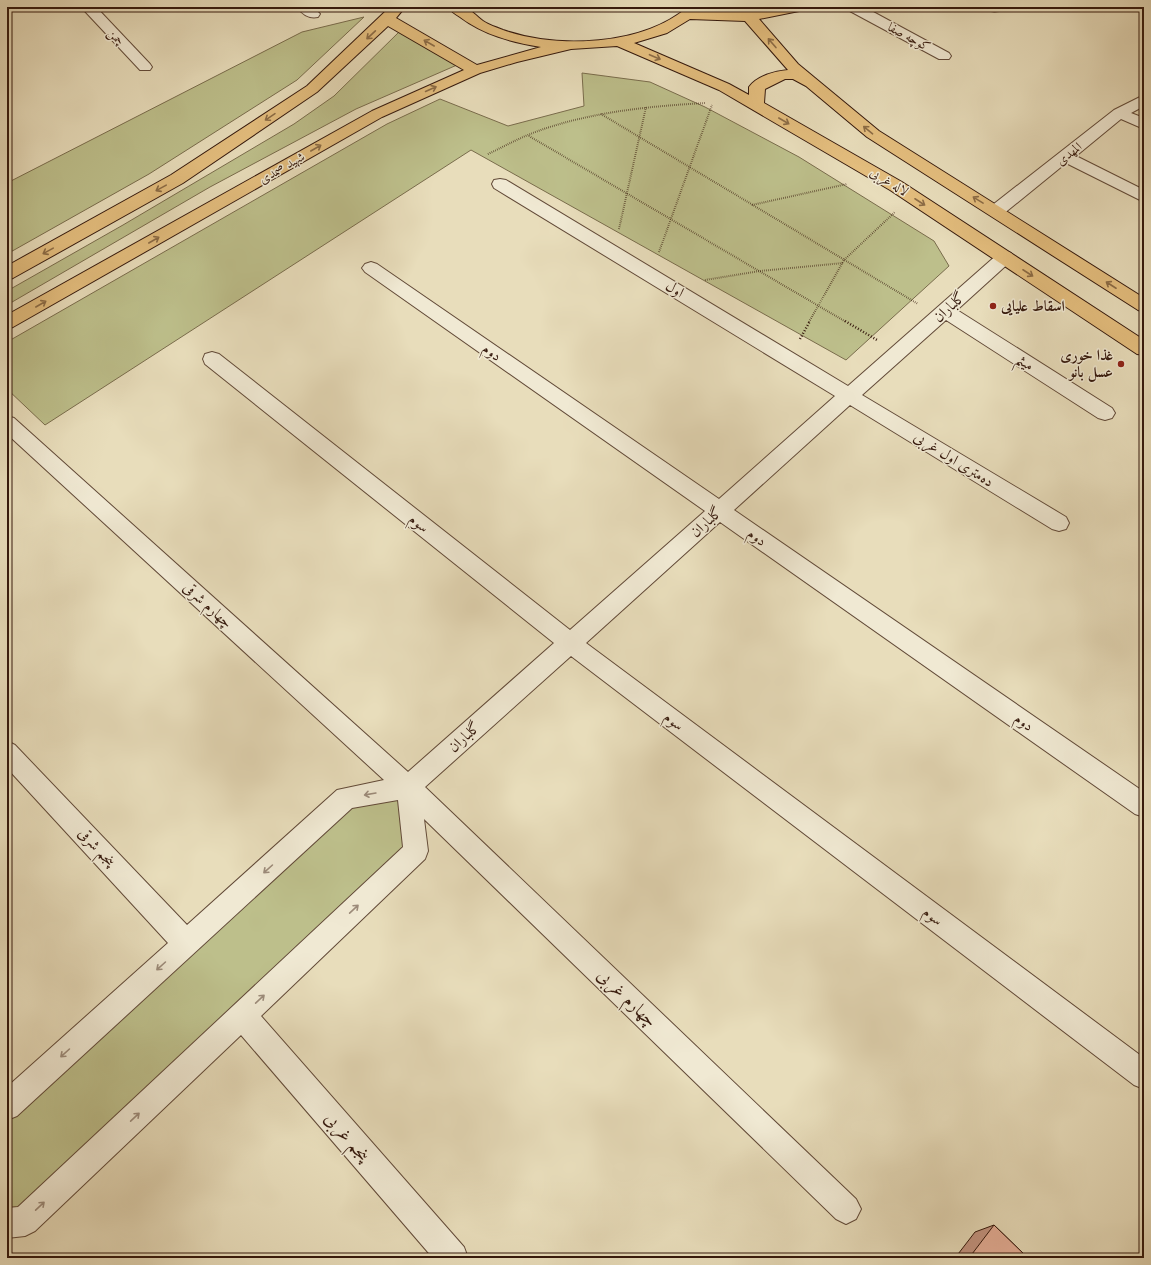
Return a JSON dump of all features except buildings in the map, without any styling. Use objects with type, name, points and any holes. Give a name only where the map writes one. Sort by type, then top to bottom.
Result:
[{"type":"main road","points":[[7,274],[177,179],[312,89],[398,7]]},
{"type":"main road","points":[[455,7],[483,26],[516,38],[571,45],[619,42],[662,30],[692,11],[745,12],[799,7]]},
{"type":"main road","points":[[745,12],[793,67],[873,134],[1144,306]]},
{"type":"main road","points":[[387,19],[475,70]]},
{"type":"main road","name":"لاله غربی","points":[[619,42],[724,87],[881,177],[1144,349]]},
{"type":"main road","name":"شهید صمدی","points":[[7,324],[376,114],[475,70],[513,58],[571,45]]},
{"type":"main road","points":[[756,105],[757,87],[762,83],[781,76],[794,75],[811,82]]},
{"type":"street","name":"چمن","points":[[88,7],[145,67]]},
{"type":"street","name":"کوچه صفا","points":[[854,7],[944,56]]},
{"type":"street","name":"المهدی","points":[[996,211],[1066,157],[1119,113],[1144,100]]},
{"type":"street","points":[[1119,113],[1144,124]]},
{"type":"street","points":[[1066,157],[1144,197]]},
{"type":"street","name":"اول","points":[[500,184],[850,395]]},
{"type":"street","name":"گلباران","points":[[408,787],[1005,258]]},
{"type":"street","name":"دوم","points":[[371,268],[1144,806]]},
{"type":"street","name":"میثم","points":[[942,314],[1105,413]]},
{"type":"street","name":"سوم","points":[[212,359],[570,643],[1144,1075]]},
{"type":"street","name":"ده‌متری اول غربی","points":[[850,395],[1058,523]]},
{"type":"street","name":"چهارم شرقی","points":[[7,424],[408,787]]},
{"type":"street","name":"پنجم شرقی","points":[[7,752],[186,943]]},
{"type":"street","points":[[7,1106],[346,798],[408,787],[416,851],[25,1220],[7,1222]]},
{"type":"street","name":"چهارم غربی","points":[[408,787],[846,1209]]},
{"type":"street","name":"پنجم غربی","points":[[242,1015],[453,1258]]},
{"type":"path","points":[[488,154],[542,130],[601,114],[646,107],[713,102],[650,275]]},
{"type":"path","points":[[613,252],[628,194],[646,107]]},
{"type":"path","points":[[601,114],[844,261],[942,314]]},
{"type":"path","points":[[528,136],[898,352]]},
{"type":"path","points":[[752,204],[881,177]]},
{"type":"path","points":[[789,358],[844,261],[912,196]]},
{"type":"path","points":[[670,286],[760,271],[844,261]]},
{"type":"green space","points":[[364,17],[297,80],[149,174],[7,254],[7,183],[302,32]]},
{"type":"green space","points":[[400,31],[457,65],[356,109],[210,187],[7,305],[7,291],[123,225],[294,124],[334,96]]},
{"type":"green space","points":[[582,73],[650,82],[705,107],[799,157],[934,241],[949,266],[846,360],[471,150],[45,425],[7,389],[7,342],[387,124],[440,99],[508,126],[584,106]]},
{"type":"green space","points":[[407,788],[415,850],[7,1221],[7,1107],[347,799]]},
{"type":"place","name":"اسقاط علیایی","points":[[993,306]]},
{"type":"place","name":"غذا خوری عسل بانو","points":[[1121,364]]}]
